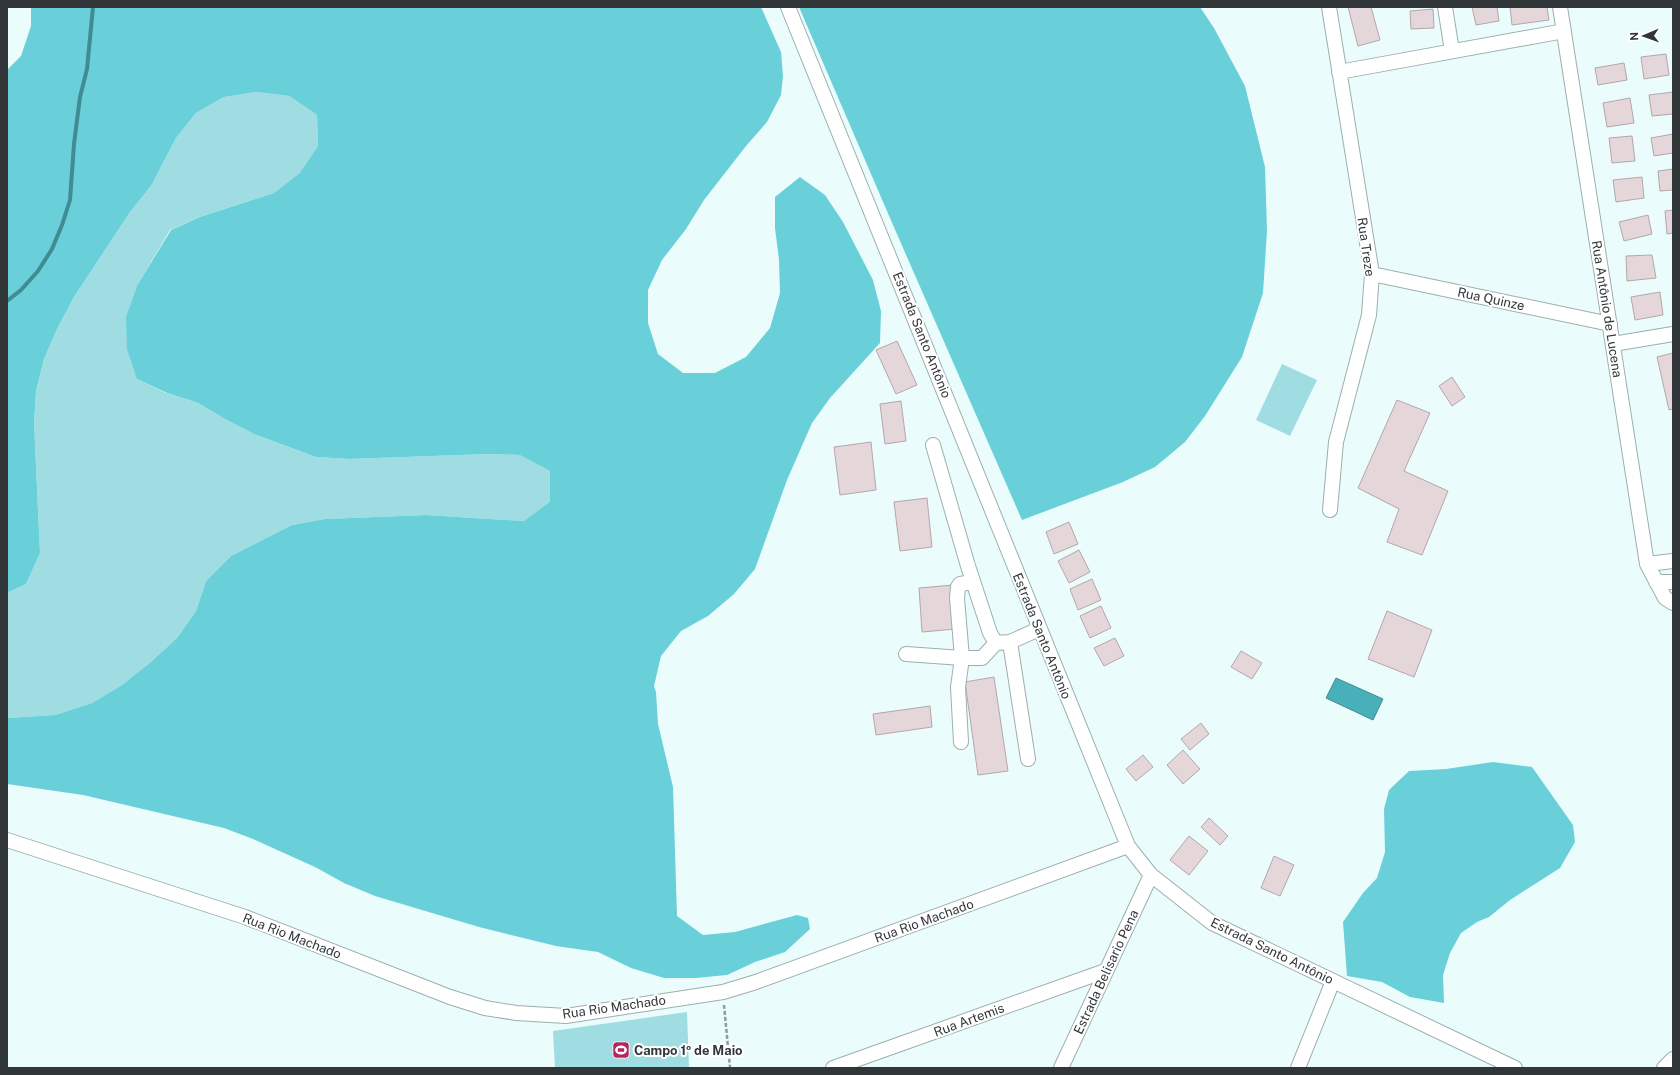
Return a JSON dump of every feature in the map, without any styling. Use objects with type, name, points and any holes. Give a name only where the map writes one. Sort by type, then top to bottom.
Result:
[{"type":"street","name":"Estrada Santo Antônio","points":[[788,7],[1128,846],[1151,875],[1212,923],[1515,1068]]},
{"type":"street","name":"Rua Treze","points":[[1329,7],[1372,274],[1369,315],[1336,442],[1330,510]]},
{"type":"street","points":[[1445,7],[1452,51]]},
{"type":"street","name":"Rua Antônio de Lucena","points":[[1560,7],[1647,564],[1665,598],[1673,603]]},
{"type":"street","points":[[1339,72],[1564,31]]},
{"type":"street","name":"Rua Quinze","points":[[1372,274],[1610,324]]},
{"type":"street","points":[[1613,344],[1673,334]]},
{"type":"street","points":[[933,445],[973,582],[990,633],[1003,643],[1028,758]]},
{"type":"street","points":[[1647,564],[1673,561]]},
{"type":"street","points":[[961,742],[958,687],[962,658],[958,587],[960,584],[973,582]]},
{"type":"street","points":[[1656,582],[1673,582]]},
{"type":"street","points":[[906,654],[982,658],[1003,643],[1039,629]]},
{"type":"street","name":"Rua Rio Machado","points":[[7,840],[245,917],[450,997],[485,1008],[516,1013],[566,1016],[723,992],[756,982],[1128,846]]},
{"type":"street","name":"Estrada Belisario Pena","points":[[1061,1068],[1151,875]]},
{"type":"street","name":"Rua Artemis","points":[[833,1068],[1105,971]]},
{"type":"street","points":[[1298,1068],[1333,981]]},
{"type":"street","points":[[1664,1068],[1673,1059]]},
{"type":"path","points":[[723,992],[730,1068]]},
{"type":"shaded area","points":[[31,7],[761,7],[781,52],[783,76],[781,95],[767,122],[746,146],[704,200],[686,229],[662,260],[648,290],[648,323],[658,354],[683,373],[715,373],[746,357],[770,328],[780,293],[779,260],[775,228],[775,197],[800,177],[825,195],[843,222],[873,280],[881,311],[880,343],[830,398],[812,423],[787,480],[755,569],[734,594],[708,616],[681,631],[661,656],[654,686],[656,692],[658,724],[673,787],[677,916],[703,935],[735,932],[797,915],[808,918],[810,929],[785,952],[755,962],[727,975],[696,978],[664,978],[631,968],[598,952],[556,946],[479,927],[375,896],[344,883],[315,867],[253,839],[224,828],[83,795],[7,784],[7,718],[55,715],[92,703],[122,685],[152,661],[177,638],[196,611],[206,581],[231,556],[292,525],[325,519],[426,515],[524,521],[550,502],[550,471],[520,455],[489,454],[349,459],[316,457],[254,434],[198,403],[167,393],[137,379],[127,349],[126,317],[138,284],[171,230],[200,217],[274,193],[300,173],[318,146],[317,115],[289,96],[256,92],[224,97],[196,113],[176,138],[151,186],[130,212],[74,297],[57,329],[44,359],[36,391],[34,423],[40,553],[26,584],[7,593],[7,70],[21,56],[31,26]]},
{"type":"shaded area","points":[[799,7],[1200,7],[1214,28],[1245,86],[1265,167],[1267,231],[1263,293],[1242,357],[1205,416],[1185,442],[1155,467],[1123,482],[1022,520]]},
{"type":"shaded area","points":[[256,92],[289,96],[317,115],[318,146],[301,173],[274,193],[200,217],[170,230],[138,284],[137,379],[166,393],[198,403],[254,434],[316,457],[349,459],[489,454],[521,455],[550,471],[550,503],[524,521],[426,515],[325,519],[292,525],[231,556],[206,581],[196,611],[177,638],[152,661],[122,685],[92,703],[55,715],[7,718],[7,593],[26,584],[40,553],[34,423],[36,391],[44,359],[57,329],[74,297],[130,212],[151,186],[176,138],[196,113],[224,97]]},
{"type":"shaded area","points":[[1282,364],[1317,380],[1290,436],[1256,420]]},
{"type":"shaded area","points":[[1336,678],[1383,699],[1373,720],[1326,698]]},
{"type":"shaded area","points":[[1493,762],[1532,767],[1573,825],[1575,842],[1560,868],[1510,900],[1489,917],[1477,922],[1461,933],[1450,953],[1443,975],[1444,1003],[1410,997],[1382,982],[1347,976],[1343,922],[1363,893],[1377,878],[1385,852],[1384,809],[1389,790],[1409,771],[1446,769]]},
{"type":"shaded area","name":"Campo 1º de Maio","points":[[687,1012],[689,1068],[555,1068],[553,1031]]},
{"type":"building","points":[[1348,7],[1371,7],[1380,40],[1358,46]]},
{"type":"building","points":[[1472,7],[1497,7],[1499,21],[1476,25]]},
{"type":"building","points":[[1510,7],[1547,7],[1549,20],[1512,25]]},
{"type":"building","points":[[1433,9],[1434,28],[1411,29],[1410,11]]},
{"type":"building","points":[[1666,54],[1669,75],[1644,79],[1641,57]]},
{"type":"building","points":[[1624,63],[1627,80],[1598,85],[1595,68]]},
{"type":"building","points":[[1673,92],[1673,114],[1652,116],[1649,95]]},
{"type":"building","points":[[1630,98],[1634,123],[1607,127],[1603,103]]},
{"type":"building","points":[[1673,134],[1673,153],[1654,156],[1651,138]]},
{"type":"building","points":[[1632,136],[1635,161],[1612,163],[1609,138]]},
{"type":"building","points":[[1673,169],[1673,190],[1660,191],[1658,171]]},
{"type":"building","points":[[1642,177],[1644,198],[1616,202],[1613,180]]},
{"type":"building","points":[[1673,210],[1673,233],[1667,234],[1665,211]]},
{"type":"building","points":[[1648,215],[1652,234],[1624,241],[1619,222]]},
{"type":"building","points":[[1652,255],[1656,278],[1627,281],[1626,256]]},
{"type":"building","points":[[1660,292],[1663,315],[1635,320],[1631,297]]},
{"type":"building","points":[[897,341],[917,385],[896,394],[876,350]]},
{"type":"building","points":[[1673,353],[1673,409],[1669,410],[1657,357]]},
{"type":"building","points":[[1452,377],[1465,397],[1452,406],[1439,386]]},
{"type":"building","points":[[1397,400],[1430,413],[1404,471],[1448,491],[1422,555],[1387,542],[1399,509],[1358,488]]},
{"type":"building","points":[[901,401],[906,441],[885,444],[880,404]]},
{"type":"building","points":[[871,442],[876,490],[840,495],[834,447]]},
{"type":"building","points":[[927,498],[932,547],[900,551],[894,502]]},
{"type":"building","points":[[1069,522],[1078,544],[1054,554],[1046,532]]},
{"type":"building","points":[[1079,550],[1090,572],[1069,583],[1058,561]]},
{"type":"building","points":[[1092,579],[1101,600],[1078,610],[1070,589]]},
{"type":"building","points":[[953,585],[956,629],[922,632],[919,588]]},
{"type":"building","points":[[1101,606],[1111,628],[1090,638],[1080,616]]},
{"type":"building","points":[[1387,611],[1432,630],[1414,677],[1368,659]]},
{"type":"building","points":[[1115,638],[1124,656],[1104,666],[1094,648]]},
{"type":"building","points":[[1241,651],[1262,663],[1252,679],[1231,667]]},
{"type":"building","points":[[994,677],[1008,771],[978,775],[965,682]]},
{"type":"building","points":[[930,706],[932,727],[876,735],[873,714]]},
{"type":"building","points":[[1201,723],[1209,734],[1190,750],[1181,739]]},
{"type":"building","points":[[1183,750],[1200,769],[1183,784],[1167,765]]},
{"type":"building","points":[[1143,755],[1153,767],[1136,781],[1126,769]]},
{"type":"building","points":[[1209,818],[1228,836],[1220,845],[1201,827]]},
{"type":"building","points":[[1189,836],[1208,851],[1189,875],[1170,860]]},
{"type":"building","points":[[1274,856],[1294,865],[1280,896],[1261,888]]},
{"type":"waterway","points":[[7,301],[21,290],[38,271],[52,249],[70,200],[74,144],[80,97],[87,69],[93,7]]},
{"type":"place","name":"Campo 1º de Maio","points":[[621,1050]]}]
